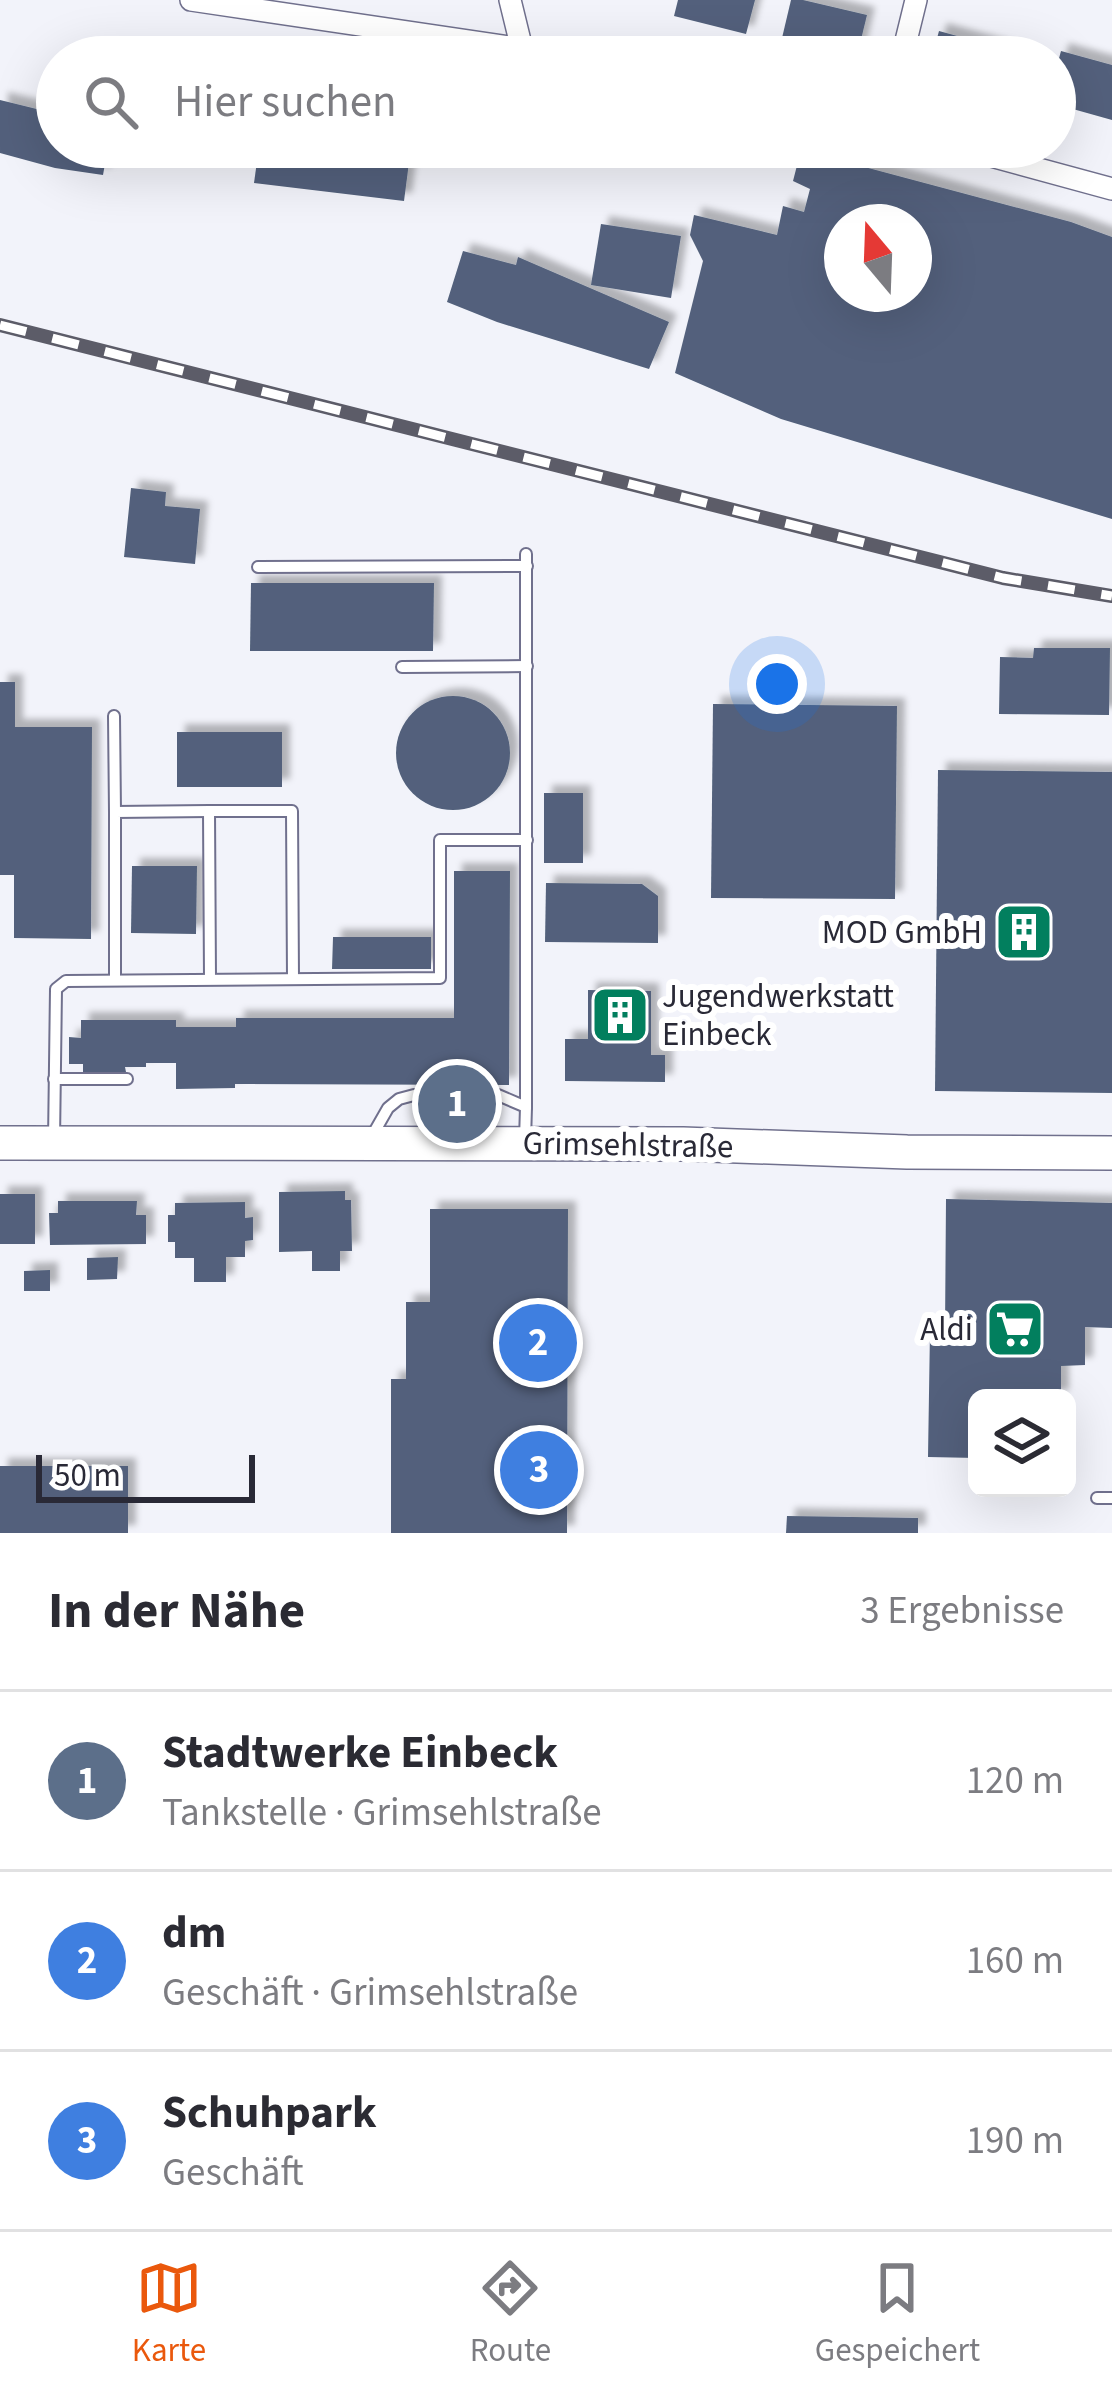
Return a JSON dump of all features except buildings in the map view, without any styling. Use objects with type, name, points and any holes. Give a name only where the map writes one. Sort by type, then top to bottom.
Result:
[{"type":"main road","name":"Grimsehlstraße","points":[[0,1143],[718,1144],[1112,1153]]},
{"type":"street","points":[[191,0],[434,36]]},
{"type":"street","points":[[510,0],[519,36]]},
{"type":"street","points":[[907,36],[916,0]]},
{"type":"street","points":[[1035,168],[1112,189]]},
{"type":"lane","points":[[258,567],[526,560],[525,1144]]},
{"type":"lane","points":[[402,667],[526,666]]},
{"type":"lane","points":[[114,716],[115,980]]},
{"type":"lane","points":[[115,812],[292,811],[293,979]]},
{"type":"lane","points":[[209,812],[210,979]]},
{"type":"lane","points":[[54,1142],[56,988],[66,981],[440,978],[440,840],[527,840]]},
{"type":"lane","points":[[54,1078],[127,1079]]},
{"type":"lane","points":[[369,1143],[388,1108],[414,1095],[497,1095],[526,1107]]},
{"type":"lane","points":[[1097,1498],[1112,1498]]},
{"type":"railway","points":[[0,325],[1003,578],[1112,596]]},
{"type":"place","name":"MOD GmbH","points":[[1024,932]]},
{"type":"place","name":"Jugendwerkstatt Einbeck","points":[[620,1015]]},
{"type":"place","name":"Stadtwerke Einbeck","points":[[457,1104]]},
{"type":"place","name":"Aldi","points":[[1015,1329]]},
{"type":"place","name":"dm","points":[[538,1343]]},
{"type":"place","name":"Schuhpark","points":[[539,1470]]}]
